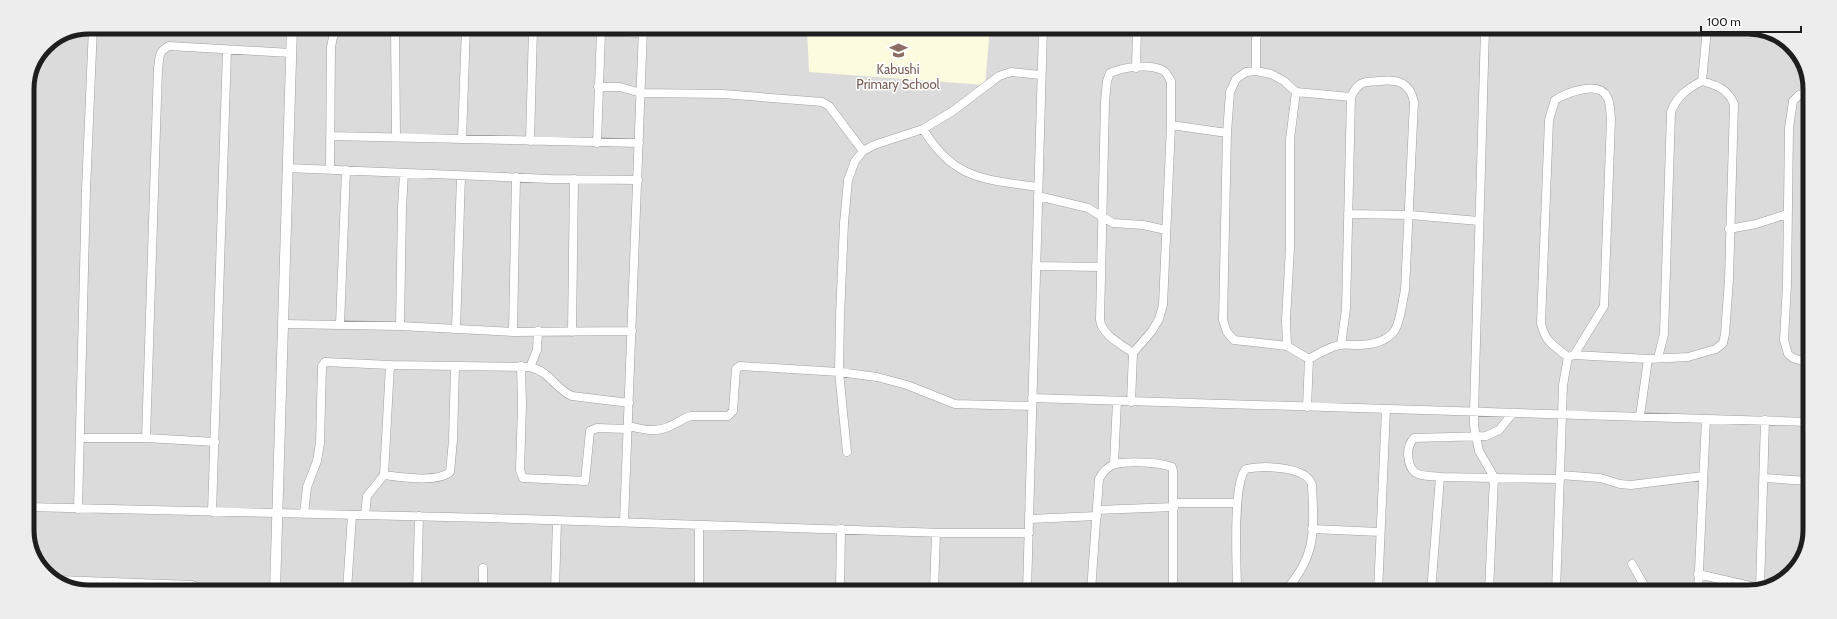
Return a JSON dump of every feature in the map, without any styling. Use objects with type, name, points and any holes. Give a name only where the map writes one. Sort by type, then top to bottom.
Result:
[{"type":"street","points":[[78,509],[86,190],[93,34]]},
{"type":"street","points":[[275,585],[292,34]]},
{"type":"street","points":[[330,169],[331,48],[334,34]]},
{"type":"street","points":[[395,34],[396,137]]},
{"type":"street","points":[[462,138],[466,34]]},
{"type":"street","points":[[530,141],[533,34]]},
{"type":"street","points":[[597,143],[601,34]]},
{"type":"street","points":[[624,522],[643,34]]},
{"type":"street","points":[[1027,585],[1040,75],[1043,34]]},
{"type":"street","points":[[1136,68],[1137,34]]},
{"type":"street","points":[[1256,71],[1257,34]]},
{"type":"street","points":[[1485,34],[1474,412],[1475,437],[1479,451],[1494,477],[1489,585]]},
{"type":"street","points":[[1702,81],[1707,34]]},
{"type":"street","points":[[146,438],[160,54],[163,50],[170,46],[291,53]]},
{"type":"street","points":[[212,512],[227,50]]},
{"type":"street","points":[[1130,402],[1133,353],[1152,331],[1159,319],[1163,305],[1171,125],[1171,81],[1166,72],[1157,68],[1118,70],[1110,74],[1107,81],[1102,217],[1101,326],[1110,336],[1133,353]]},
{"type":"street","points":[[1309,359],[1287,346],[1234,340],[1227,332],[1224,320],[1226,132],[1230,92],[1236,79],[1246,72],[1256,71],[1271,74],[1284,81],[1296,92],[1351,97]]},
{"type":"street","points":[[847,452],[840,372],[842,268],[848,180],[856,161],[863,151],[884,141],[923,129],[953,111],[999,76],[1011,72],[1040,75]]},
{"type":"street","points":[[1309,359],[1320,352],[1341,345],[1357,345],[1384,340],[1390,336],[1396,328],[1405,290],[1414,114],[1412,92],[1402,84],[1388,80],[1362,83],[1355,88],[1351,97],[1346,309],[1341,345]]},
{"type":"street","points":[[1556,585],[1563,385],[1571,356],[1604,306],[1611,119],[1608,99],[1606,95],[1596,90],[1589,89],[1568,93],[1555,100],[1549,120],[1541,323],[1543,335],[1549,343],[1571,356],[1648,359],[1688,357],[1707,353],[1716,349],[1723,343],[1726,334],[1734,104],[1731,96],[1724,90],[1702,81],[1688,88],[1680,96],[1671,112],[1664,334],[1658,358]]},
{"type":"street","points":[[598,87],[620,87],[641,94],[723,94],[822,102],[829,106],[863,151]]},
{"type":"street","points":[[1287,346],[1286,320],[1290,247],[1290,139],[1296,92]]},
{"type":"street","points":[[1803,93],[1799,94],[1793,101],[1789,128],[1787,284],[1784,340],[1788,354],[1793,358],[1803,361]]},
{"type":"street","points":[[1171,125],[1226,132]]},
{"type":"street","points":[[923,129],[934,147],[957,168],[968,174],[1038,191],[1082,206],[1108,221],[1119,224],[1143,225],[1166,230]]},
{"type":"street","points":[[330,136],[639,143]]},
{"type":"street","points":[[287,168],[574,180],[638,180]]},
{"type":"street","points":[[340,325],[346,170]]},
{"type":"street","points":[[400,326],[401,216],[404,173]]},
{"type":"street","points":[[456,329],[461,176]]},
{"type":"street","points":[[513,332],[516,177]]},
{"type":"street","points":[[572,332],[574,180]]},
{"type":"street","points":[[1348,214],[1410,215],[1479,221]]},
{"type":"street","points":[[1729,229],[1756,224],[1787,214]]},
{"type":"street","points":[[1036,266],[1101,267]]},
{"type":"street","points":[[283,324],[400,326],[513,332],[632,331]]},
{"type":"street","points":[[538,331],[537,350],[525,367],[520,470],[523,478],[585,481],[590,431],[597,428],[652,430],[668,427],[686,417],[691,416],[728,416],[733,411],[736,369],[738,367],[840,372],[884,379],[907,385],[955,404],[1117,401],[1803,422]]},
{"type":"street","points":[[1307,407],[1309,359]]},
{"type":"street","points":[[1640,416],[1648,359]]},
{"type":"street","points":[[304,514],[307,487],[316,461],[320,443],[322,363],[330,361],[390,365],[525,367],[540,369],[564,392],[572,396],[629,403]]},
{"type":"street","points":[[365,515],[369,491],[384,475],[390,365]]},
{"type":"street","points":[[384,475],[433,478],[450,472],[453,440],[455,366]]},
{"type":"street","points":[[1114,464],[1117,401]]},
{"type":"street","points":[[1378,585],[1386,410]]},
{"type":"street","points":[[1513,413],[1499,430],[1486,436],[1421,436],[1414,438],[1410,443],[1408,453],[1409,467],[1412,472],[1440,477],[1593,478],[1631,485],[1703,476]]},
{"type":"street","points":[[1698,585],[1706,419]]},
{"type":"street","points":[[1760,584],[1765,420]]},
{"type":"street","points":[[80,438],[146,438],[214,442]]},
{"type":"street","points":[[1091,585],[1099,479],[1103,472],[1114,464],[1145,463],[1172,467],[1174,482],[1173,585]]},
{"type":"street","points":[[1237,585],[1237,503],[1240,478],[1246,469],[1266,468],[1298,472],[1311,480],[1312,546],[1307,561],[1296,580],[1291,585]]},
{"type":"street","points":[[1432,585],[1440,477]]},
{"type":"street","points":[[1764,478],[1803,481]]},
{"type":"street","points":[[1030,519],[1174,505],[1237,503]]},
{"type":"street","points":[[34,507],[419,516],[936,533],[1029,533]]},
{"type":"street","points":[[347,585],[352,515]]},
{"type":"street","points":[[417,585],[419,516]]},
{"type":"street","points":[[555,585],[557,520]]},
{"type":"street","points":[[699,525],[699,585]]},
{"type":"street","points":[[840,585],[841,529]]},
{"type":"street","points":[[1312,529],[1380,532]]},
{"type":"street","points":[[934,585],[936,533]]},
{"type":"street","points":[[1632,564],[1644,585]]},
{"type":"street","points":[[482,585],[484,568]]},
{"type":"street","points":[[1698,574],[1747,585]]},
{"type":"street","points":[[70,581],[128,585]]},
{"type":"shaded area","name":"Kabushi Primary School","points":[[807,34],[989,34],[985,85],[809,72]]},
{"type":"shaded area","points":[[1755,34],[1762,36],[1779,43],[1792,56],[1800,71],[1803,85],[1803,537],[1801,544],[1794,561],[1787,569],[1766,582],[1755,585],[82,585],[75,583],[58,576],[45,563],[38,551],[34,534],[34,89],[35,78],[43,58],[58,43],[78,35]]},
{"type":"place","name":"Kabushi Primary School","points":[[898,50]]}]
